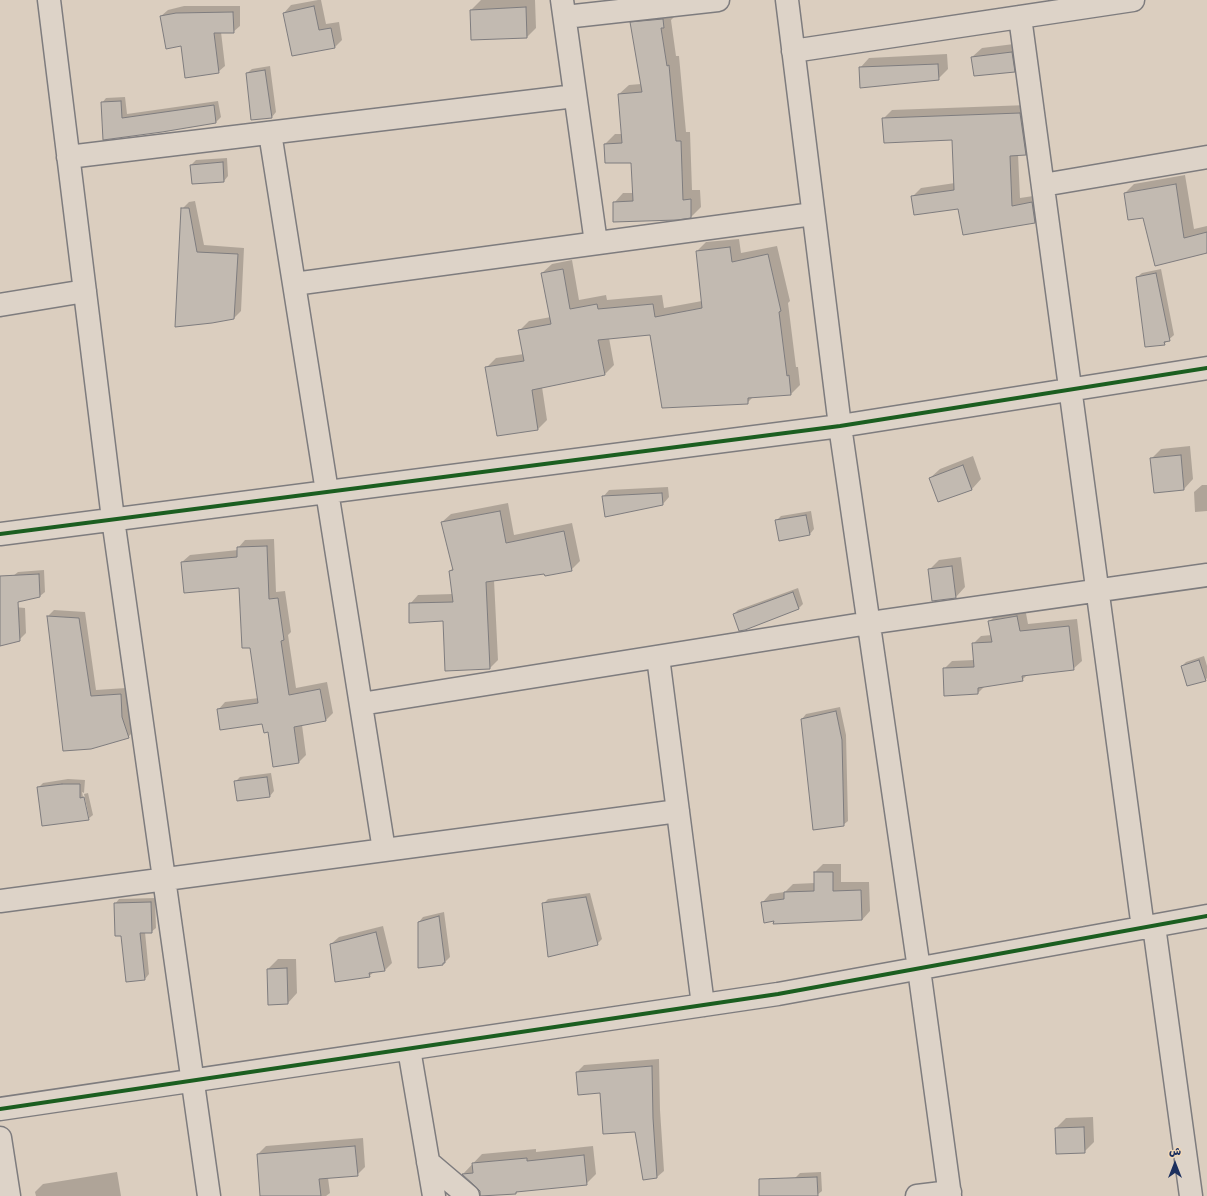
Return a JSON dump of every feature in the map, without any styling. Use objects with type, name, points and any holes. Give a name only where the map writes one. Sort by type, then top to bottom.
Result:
[{"type":"street","points":[[49,0],[113,519],[209,1196]]},
{"type":"street","points":[[596,243],[563,8],[718,0]]},
{"type":"street","points":[[787,0],[840,426],[919,969],[950,1194],[917,1196]]},
{"type":"street","points":[[793,51],[1133,0]]},
{"type":"street","points":[[1020,17],[1098,590],[1148,927],[1191,1196]]},
{"type":"street","points":[[68,157],[575,96]]},
{"type":"street","points":[[270,132],[384,850]]},
{"type":"street","points":[[1043,185],[1207,157]]},
{"type":"street","points":[[294,284],[813,214]]},
{"type":"street","points":[[0,305],[85,291]]},
{"type":"street","points":[[0,534],[840,426],[1207,368]]},
{"type":"street","points":[[361,704],[869,624],[1207,575]]},
{"type":"street","points":[[658,657],[704,1005]]},
{"type":"street","points":[[0,901],[678,811]]},
{"type":"street","points":[[0,1109],[778,994],[1207,916]]},
{"type":"street","points":[[409,1048],[434,1196]]},
{"type":"street","points":[[0,1138],[9,1196]]},
{"type":"street","points":[[428,1162],[468,1196]]},
{"type":"building","points":[[314,6],[319,30],[331,28],[335,48],[292,56],[283,13]]},
{"type":"building","points":[[526,7],[527,38],[471,40],[470,10]]},
{"type":"building","points":[[233,12],[234,33],[214,33],[219,73],[185,78],[181,46],[166,49],[160,16],[176,13]]},
{"type":"building","points":[[663,19],[664,28],[661,28],[667,66],[669,65],[676,141],[681,141],[683,200],[691,199],[691,218],[677,220],[613,222],[613,202],[633,201],[631,163],[605,163],[604,144],[622,143],[618,94],[642,92],[630,22]]},
{"type":"building","points":[[1012,52],[1015,72],[974,76],[971,57]]},
{"type":"building","points":[[938,64],[939,80],[860,88],[859,67]]},
{"type":"building","points":[[265,70],[272,118],[251,120],[246,73]]},
{"type":"building","points":[[121,101],[122,118],[214,105],[216,123],[103,140],[101,102]]},
{"type":"building","points":[[1020,113],[1026,155],[1010,156],[1012,206],[1032,202],[1035,223],[963,235],[958,209],[914,215],[911,196],[954,190],[952,140],[884,143],[882,118]]},
{"type":"building","points":[[223,162],[224,182],[192,184],[190,165]]},
{"type":"building","points":[[1176,184],[1184,238],[1207,232],[1207,253],[1155,266],[1143,218],[1128,220],[1124,193]]},
{"type":"building","points":[[181,208],[189,208],[197,252],[238,254],[234,319],[175,327]]},
{"type":"building","points":[[730,247],[732,262],[768,254],[781,311],[779,312],[787,376],[789,375],[791,395],[748,398],[748,404],[662,408],[650,335],[598,340],[605,375],[532,390],[538,430],[497,436],[485,367],[524,361],[518,330],[551,324],[541,273],[563,269],[570,309],[597,304],[598,309],[653,304],[655,317],[702,308],[696,251]]},
{"type":"building","points":[[1156,273],[1170,341],[1164,342],[1165,345],[1145,347],[1136,277]]},
{"type":"building","points":[[1181,455],[1184,490],[1154,493],[1150,458]]},
{"type":"building","points":[[963,465],[972,490],[938,502],[929,478]]},
{"type":"building","points":[[662,493],[663,505],[605,517],[602,496]]},
{"type":"building","points":[[500,511],[506,543],[564,531],[572,571],[545,576],[544,574],[486,582],[490,669],[445,671],[443,621],[409,623],[409,603],[453,602],[449,571],[453,570],[441,522]]},
{"type":"building","points":[[806,515],[810,535],[779,541],[775,520]]},
{"type":"building","points":[[267,546],[269,599],[278,598],[284,640],[281,641],[289,695],[320,689],[326,721],[294,727],[299,763],[273,767],[268,732],[264,733],[262,724],[220,730],[217,709],[258,703],[250,648],[242,648],[239,588],[184,593],[181,562],[237,557],[237,547]]},
{"type":"building","points":[[952,566],[956,598],[932,601],[928,569]]},
{"type":"building","points":[[39,574],[40,597],[18,602],[20,641],[0,646],[0,576]]},
{"type":"building","points":[[793,592],[799,609],[739,631],[733,614]]},
{"type":"building","points":[[47,616],[79,618],[91,696],[121,694],[122,717],[129,738],[91,749],[63,751]]},
{"type":"building","points":[[1017,616],[1020,631],[1069,626],[1074,670],[1022,676],[1023,681],[978,688],[978,694],[944,696],[943,668],[974,667],[972,643],[992,642],[988,621]]},
{"type":"building","points":[[1199,660],[1206,681],[1187,686],[1181,666]]},
{"type":"building","points":[[836,711],[842,740],[844,826],[813,830],[801,719]]},
{"type":"building","points":[[267,777],[270,797],[237,801],[234,781]]},
{"type":"building","points":[[62,784],[80,784],[80,798],[84,797],[89,820],[42,826],[37,787]]},
{"type":"building","points":[[814,872],[833,872],[833,891],[861,890],[862,920],[773,924],[774,921],[764,923],[761,902],[784,899],[784,892],[814,891]]},
{"type":"building","points":[[586,897],[598,945],[548,957],[542,903]]},
{"type":"building","points":[[151,902],[152,933],[140,933],[145,980],[126,982],[121,936],[115,936],[114,903]]},
{"type":"building","points":[[439,916],[445,963],[443,963],[443,965],[418,968],[418,922]]},
{"type":"building","points":[[376,932],[385,971],[369,973],[370,977],[335,982],[330,944]]},
{"type":"building","points":[[287,968],[288,1004],[268,1005],[267,969]]},
{"type":"building","points":[[652,1066],[653,1118],[657,1178],[643,1180],[635,1132],[603,1134],[600,1093],[578,1095],[576,1072]]},
{"type":"building","points":[[1084,1127],[1085,1153],[1056,1154],[1055,1128]]},
{"type":"building","points":[[355,1146],[358,1176],[319,1179],[321,1196],[260,1196],[257,1154]]},
{"type":"building","points":[[584,1155],[587,1185],[516,1192],[516,1194],[480,1196],[480,1191],[462,1174],[473,1173],[472,1163],[527,1158],[527,1161]]},
{"type":"building","points":[[817,1177],[818,1196],[759,1196],[759,1179]]},
{"type":"cycle path","points":[[0,534],[840,426],[1207,368]]},
{"type":"cycle path","points":[[0,1109],[778,994],[1207,916]]}]
